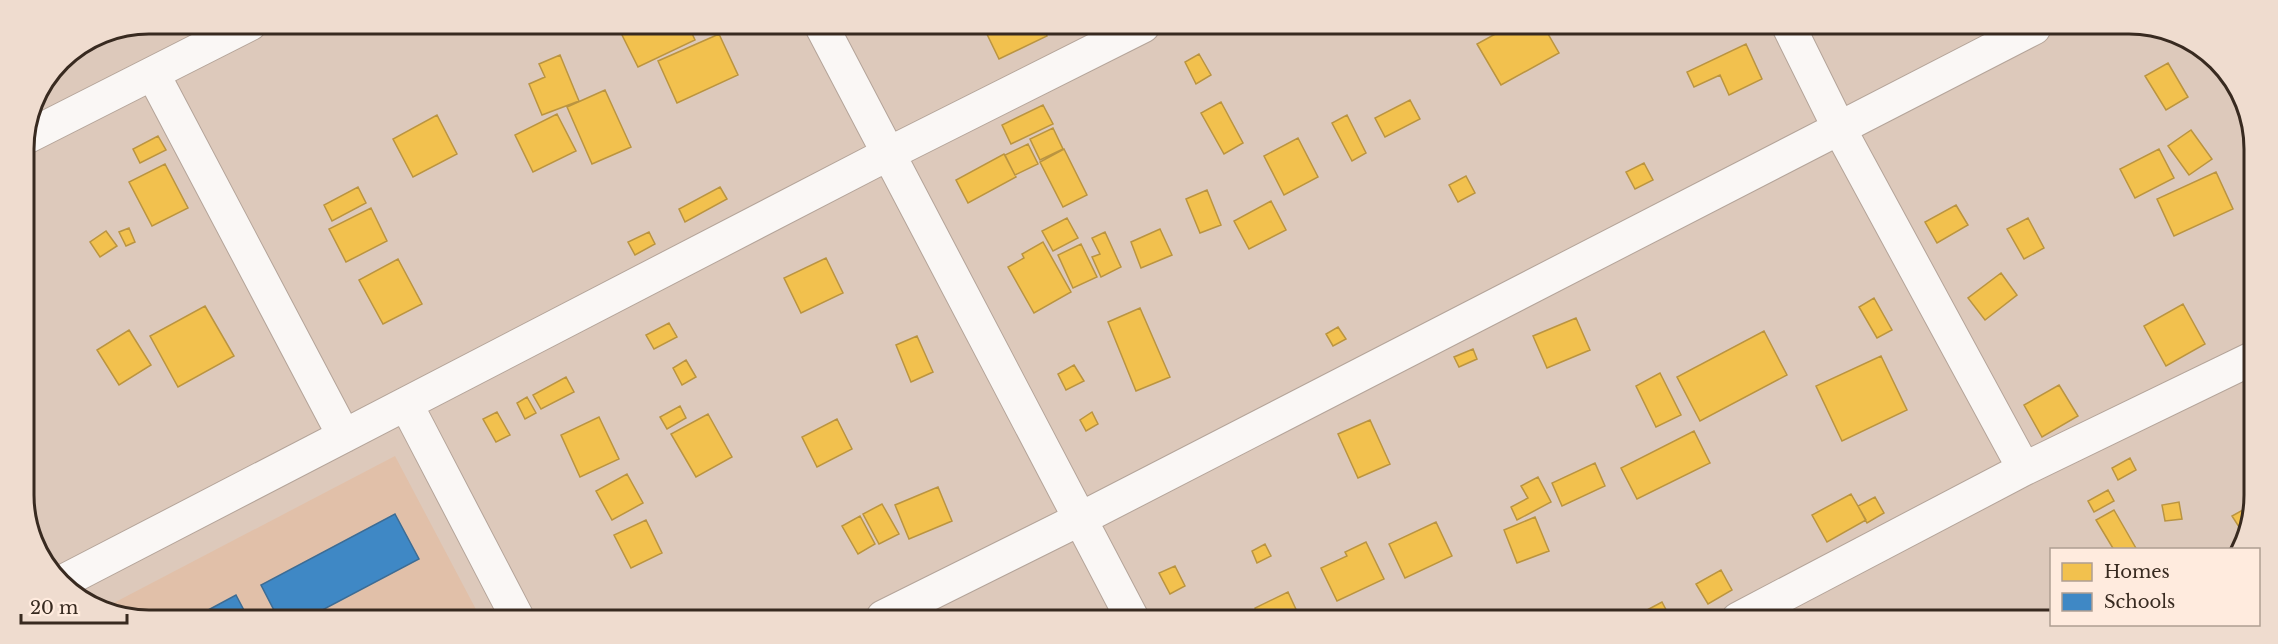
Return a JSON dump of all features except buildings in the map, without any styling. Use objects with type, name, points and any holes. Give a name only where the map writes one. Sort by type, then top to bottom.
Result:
[{"type":"street","points":[[36,132],[231,34]]},
{"type":"street","points":[[826,34],[1128,610]]},
{"type":"street","points":[[70,578],[888,154],[1127,34]]},
{"type":"street","points":[[1792,34],[1839,129],[2024,469]]},
{"type":"street","points":[[898,610],[1080,519],[2022,34]]},
{"type":"street","points":[[153,74],[344,436]]},
{"type":"street","points":[[1757,609],[2024,469],[2244,362]]},
{"type":"street","points":[[406,404],[513,610]]},
{"type":"shaded area","points":[[395,456],[476,610],[150,610],[113,604]]}]
